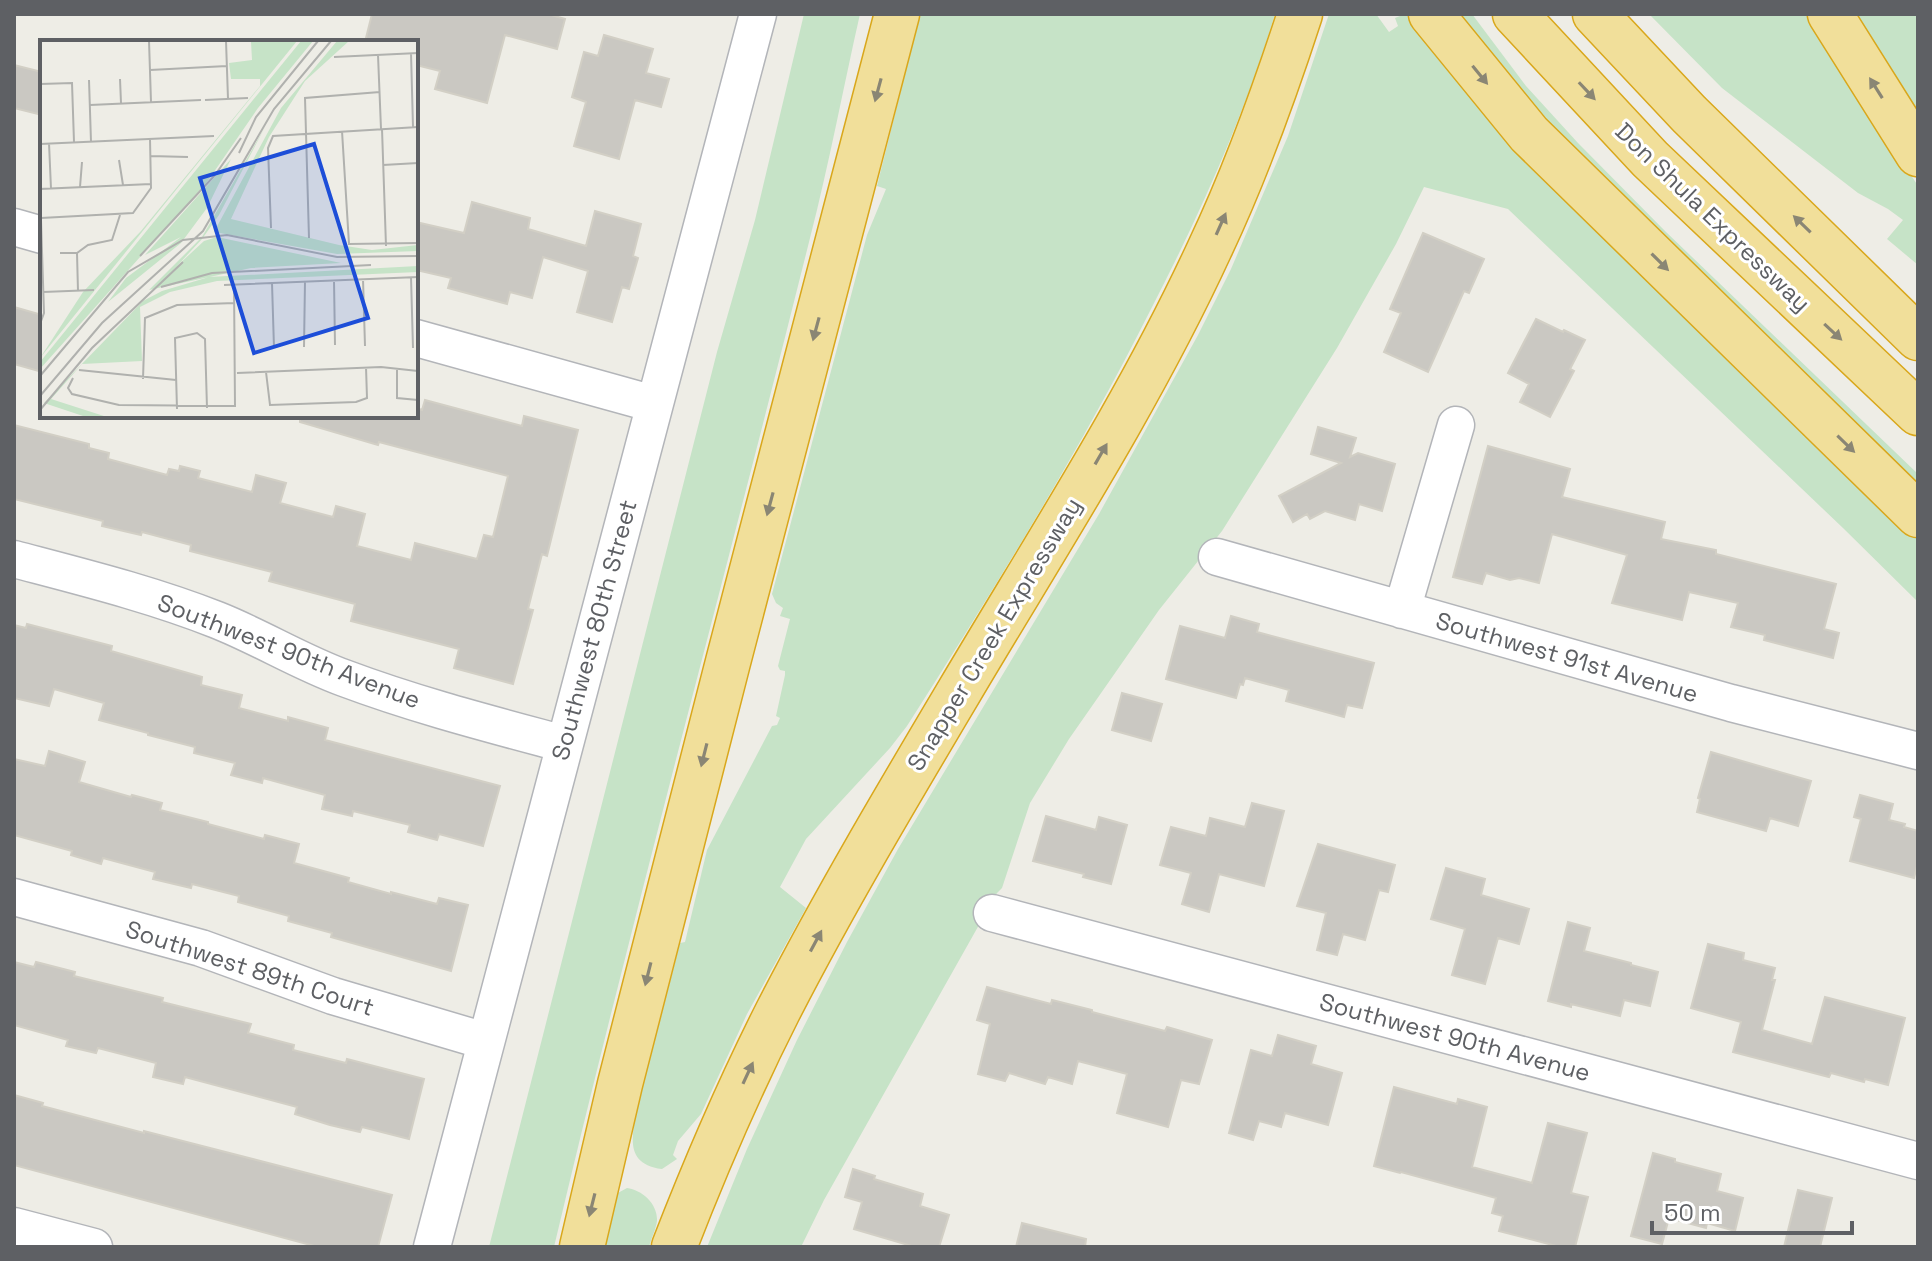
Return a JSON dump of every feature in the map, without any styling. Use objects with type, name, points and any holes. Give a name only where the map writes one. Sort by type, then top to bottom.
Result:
[{"type":"highway","points":[[582,1247],[620,1084],[897,14]]},
{"type":"highway","name":"Snapper Creek Expressway","points":[[674,1247],[750,1068],[794,981],[886,817],[1106,445],[1175,319],[1243,173],[1276,89],[1300,14]]},
{"type":"highway","points":[[1431,14],[1529,134],[1918,515]]},
{"type":"highway","name":"Don Shula Expressway","points":[[1515,14],[1650,159],[1918,413]]},
{"type":"highway","points":[[1595,14],[1689,114],[1918,338]]},
{"type":"highway","points":[[1830,14],[1918,154]]},
{"type":"street","name":"Southwest 80th Street","points":[[432,1247],[758,14]]},
{"type":"street","points":[[14,227],[40,234]]},
{"type":"street","points":[[418,339],[654,404]]},
{"type":"street","points":[[1402,610],[1456,425]]},
{"type":"street","name":"Southwest 91st Avenue","points":[[1217,557],[1731,703],[1918,751]]},
{"type":"street","name":"Southwest 90th Avenue","points":[[14,559],[100,581],[190,610],[375,690],[564,744]]},
{"type":"street","name":"Southwest 89th Court","points":[[14,897],[201,948],[333,996],[485,1041]]},
{"type":"street","name":"Southwest 90th Avenue","points":[[992,913],[1918,1161]]},
{"type":"street","points":[[14,1226],[83,1246]]},
{"type":"green space","points":[[804,14],[860,14],[817,210],[554,1247],[489,1247],[717,352],[755,220]]},
{"type":"green space","points":[[920,14],[1275,14],[1219,166],[1186,239],[1094,417],[1034,522],[907,726],[806,839],[780,887],[806,908],[747,1014],[701,1114],[678,1141],[673,1155],[677,1159],[662,1169],[642,1162],[634,1150],[636,1113],[680,943],[685,942],[707,850],[772,726],[777,725],[780,718],[776,716],[785,671],[778,666],[790,619],[780,616],[783,608],[776,603],[772,594],[867,235],[886,189],[877,186]]},
{"type":"green space","points":[[1329,14],[1376,14],[1389,32],[1398,26],[1395,18],[1410,14],[1731,354],[1918,536],[1918,602],[1508,209],[1424,187],[1396,244],[1337,348],[1222,531],[1159,610],[1069,739],[1030,803],[1002,888],[824,1200],[801,1247],[707,1247],[797,1040],[847,942],[898,849],[1099,514],[1198,335],[1231,269],[1288,136]]},
{"type":"green space","points":[[1455,14],[1472,14],[1526,86],[1578,143],[1918,474],[1918,489],[1568,144],[1502,72]]},
{"type":"green space","points":[[1649,14],[1808,14],[1918,186],[1918,265],[1887,239],[1903,220],[1858,193],[1722,88]]},
{"type":"green space","points":[[1852,14],[1918,14],[1918,117]]},
{"type":"green space","points":[[627,1188],[643,1195],[655,1209],[657,1221],[649,1247],[603,1247],[616,1194]]},
{"type":"building","points":[[372,14],[548,14],[565,19],[557,49],[505,35],[487,103],[435,89],[440,71],[418,66],[418,40],[366,40]]},
{"type":"building","points":[[604,35],[653,49],[646,73],[669,79],[661,107],[635,100],[619,159],[574,146],[586,102],[572,97],[584,52],[598,56]]},
{"type":"building","points":[[14,65],[40,72],[40,114],[14,108]]},
{"type":"building","points":[[472,202],[530,218],[528,229],[586,246],[595,211],[641,224],[633,256],[638,258],[629,289],[622,287],[612,322],[577,312],[588,271],[543,257],[532,298],[510,292],[507,304],[448,288],[451,278],[418,270],[418,222],[464,233]]},
{"type":"building","points":[[1423,233],[1484,259],[1469,293],[1464,291],[1428,372],[1384,352],[1401,313],[1390,309]]},
{"type":"building","points":[[14,307],[40,314],[40,371],[14,364]]},
{"type":"building","points":[[1536,319],[1585,340],[1570,369],[1574,371],[1550,417],[1520,402],[1529,384],[1508,373]]},
{"type":"building","points":[[425,400],[522,426],[524,416],[578,430],[547,556],[542,554],[528,609],[533,610],[513,684],[454,668],[459,649],[351,621],[355,604],[269,581],[272,572],[190,551],[191,545],[142,532],[141,535],[102,526],[103,521],[14,499],[14,425],[89,444],[89,448],[109,453],[108,459],[167,475],[169,469],[179,471],[180,466],[200,471],[198,478],[252,492],[256,475],[286,483],[280,503],[333,517],[336,506],[365,514],[357,546],[411,560],[415,543],[477,559],[484,535],[493,537],[508,476],[379,442],[378,445],[300,422],[300,418],[418,418],[418,409],[422,410]]},
{"type":"building","points":[[1318,427],[1356,438],[1350,457],[1358,453],[1395,464],[1382,511],[1359,504],[1355,520],[1325,511],[1310,519],[1307,514],[1293,522],[1279,496],[1341,463],[1311,454]]},
{"type":"building","points":[[1488,446],[1570,469],[1562,497],[1665,522],[1661,539],[1716,550],[1716,554],[1836,584],[1824,629],[1839,633],[1833,658],[1764,640],[1765,635],[1731,627],[1738,603],[1689,592],[1682,620],[1612,603],[1627,555],[1552,534],[1539,583],[1519,578],[1510,580],[1486,573],[1482,584],[1453,577]]},
{"type":"building","points":[[1231,616],[1259,624],[1257,632],[1374,663],[1362,708],[1347,705],[1344,717],[1286,701],[1289,690],[1245,678],[1236,698],[1166,679],[1180,626],[1225,638]]},
{"type":"building","points":[[27,624],[112,646],[111,651],[202,677],[201,685],[242,695],[239,708],[328,728],[325,740],[500,786],[483,846],[439,834],[437,840],[408,832],[410,825],[353,811],[352,816],[322,809],[325,795],[263,778],[262,783],[231,775],[235,763],[194,753],[195,747],[99,720],[104,703],[54,689],[49,706],[14,698],[14,625],[26,628]]},
{"type":"building","points":[[1122,693],[1162,704],[1151,741],[1112,730]]},
{"type":"building","points":[[49,751],[85,762],[79,782],[162,803],[160,810],[208,824],[264,839],[265,835],[299,844],[294,863],[349,878],[348,882],[391,894],[437,904],[439,898],[468,905],[451,971],[331,937],[332,933],[288,921],[289,916],[238,902],[239,896],[192,884],[191,888],[153,879],[155,872],[103,858],[101,864],[71,855],[72,851],[14,835],[14,759],[45,766]]},
{"type":"building","points":[[1711,752],[1811,781],[1798,826],[1770,818],[1766,831],[1697,812]]},
{"type":"building","points":[[1860,795],[1893,804],[1889,820],[1918,831],[1918,862],[1914,878],[1850,861],[1861,819],[1854,817]]},
{"type":"building","points":[[1252,803],[1284,811],[1264,886],[1219,874],[1209,912],[1182,904],[1191,873],[1160,865],[1171,827],[1206,836],[1210,818],[1245,827]]},
{"type":"building","points":[[1046,816],[1096,830],[1099,817],[1127,825],[1111,884],[1033,861]]},
{"type":"building","points":[[1318,844],[1395,865],[1388,892],[1379,890],[1365,940],[1343,934],[1337,955],[1317,950],[1326,913],[1297,906]]},
{"type":"building","points":[[1446,868],[1485,879],[1481,895],[1529,909],[1519,944],[1498,938],[1485,984],[1452,975],[1465,929],[1431,919]]},
{"type":"building","points":[[1568,922],[1590,928],[1584,951],[1658,972],[1650,1006],[1624,1000],[1620,1016],[1548,1001]]},
{"type":"building","points":[[1708,944],[1744,953],[1743,960],[1775,968],[1772,980],[1775,980],[1762,1030],[1812,1044],[1825,997],[1905,1018],[1888,1085],[1831,1073],[1829,1077],[1733,1052],[1741,1022],[1691,1008]]},
{"type":"building","points":[[14,962],[34,967],[36,962],[75,972],[74,976],[163,998],[162,1002],[251,1024],[248,1033],[294,1045],[293,1050],[346,1063],[347,1059],[424,1079],[409,1139],[362,1127],[360,1132],[330,1125],[295,1114],[297,1107],[185,1077],[183,1084],[153,1077],[156,1063],[98,1048],[96,1053],[66,1046],[68,1040],[14,1025]]},
{"type":"building","points":[[987,987],[1212,1040],[1199,1084],[1181,1080],[1168,1127],[1117,1113],[1127,1074],[1078,1061],[1072,1084],[1048,1077],[1045,1084],[1009,1073],[1005,1081],[978,1074],[990,1024],[977,1020]]},
{"type":"building","points":[[1278,1035],[1316,1046],[1311,1064],[1342,1073],[1328,1125],[1285,1113],[1281,1127],[1259,1121],[1253,1140],[1229,1133],[1251,1050],[1272,1056]]},
{"type":"building","points":[[1394,1087],[1457,1104],[1458,1099],[1487,1107],[1472,1167],[1532,1183],[1548,1123],[1587,1133],[1571,1193],[1588,1197],[1575,1247],[1560,1247],[1499,1231],[1503,1216],[1492,1213],[1496,1198],[1374,1166]]},
{"type":"building","points":[[14,1095],[43,1103],[42,1106],[144,1133],[392,1195],[378,1247],[318,1247],[14,1165]]},
{"type":"building","points":[[1653,1153],[1721,1174],[1717,1191],[1743,1198],[1735,1231],[1707,1223],[1706,1228],[1669,1218],[1662,1244],[1631,1236]]},
{"type":"building","points":[[853,1169],[923,1194],[920,1206],[949,1215],[939,1247],[915,1247],[854,1229],[862,1202],[845,1197]]},
{"type":"building","points":[[1798,1190],[1832,1198],[1820,1247],[1784,1247]]},
{"type":"building","points":[[1022,1223],[1086,1239],[1085,1247],[1016,1247]]}]
